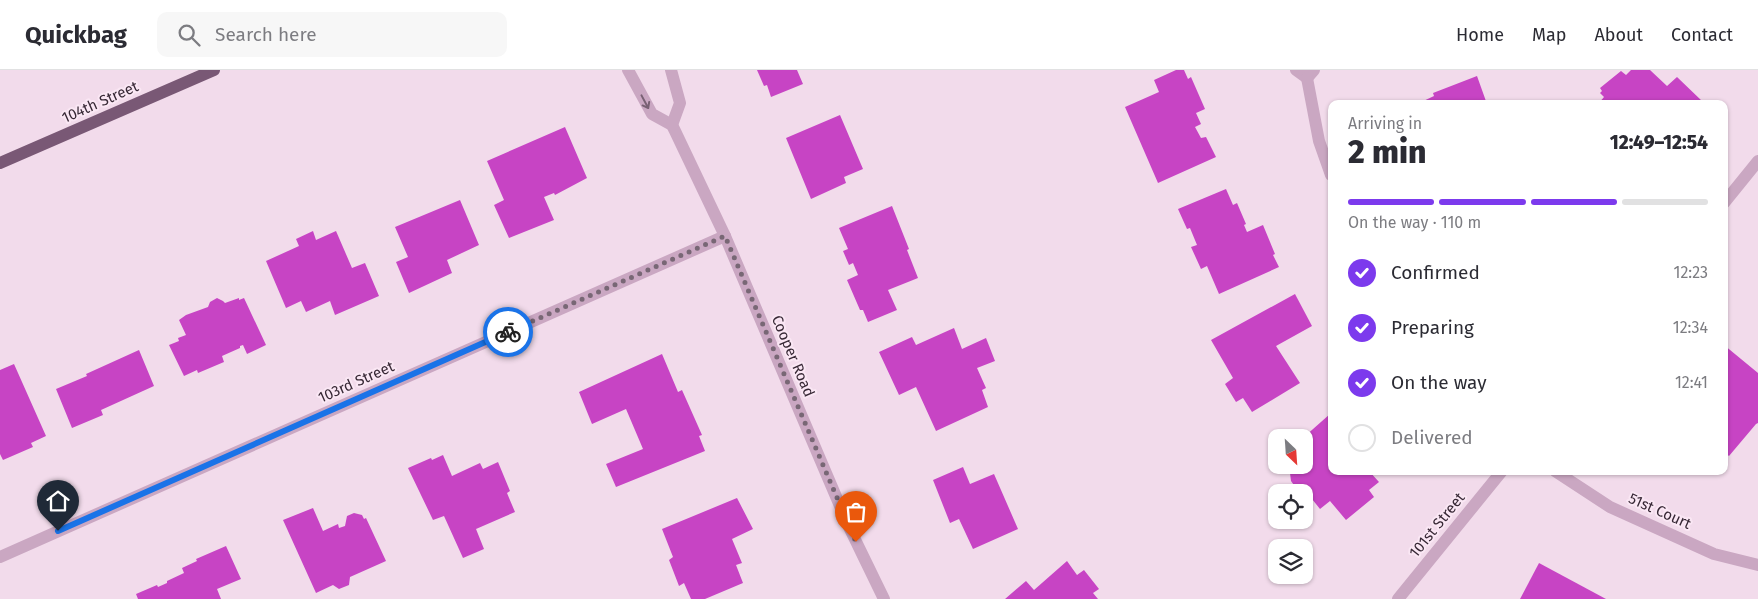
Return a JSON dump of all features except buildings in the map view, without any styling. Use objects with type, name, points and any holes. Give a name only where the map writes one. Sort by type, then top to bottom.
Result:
[{"type":"main road","name":"104th Street","points":[[0,164],[214,70]]},
{"type":"street","points":[[628,70],[652,114],[672,125],[680,103],[671,70]]},
{"type":"street","points":[[1296,70],[1310,74],[1319,141],[1328,166]]},
{"type":"street","name":"Cooper Road","points":[[672,125],[725,236],[849,527],[884,599]]},
{"type":"street","points":[[1728,198],[1758,161]]},
{"type":"street","name":"103rd Street","points":[[0,557],[725,236]]},
{"type":"street","name":"101st Street","points":[[1398,599],[1499,475]]},
{"type":"street","name":"51st Court","points":[[1561,475],[1610,507],[1714,554],[1758,565]]},
{"type":"way so far","points":[[508,332],[725,236],[856,542]]},
{"type":"route","points":[[58,531],[508,332]]}]
